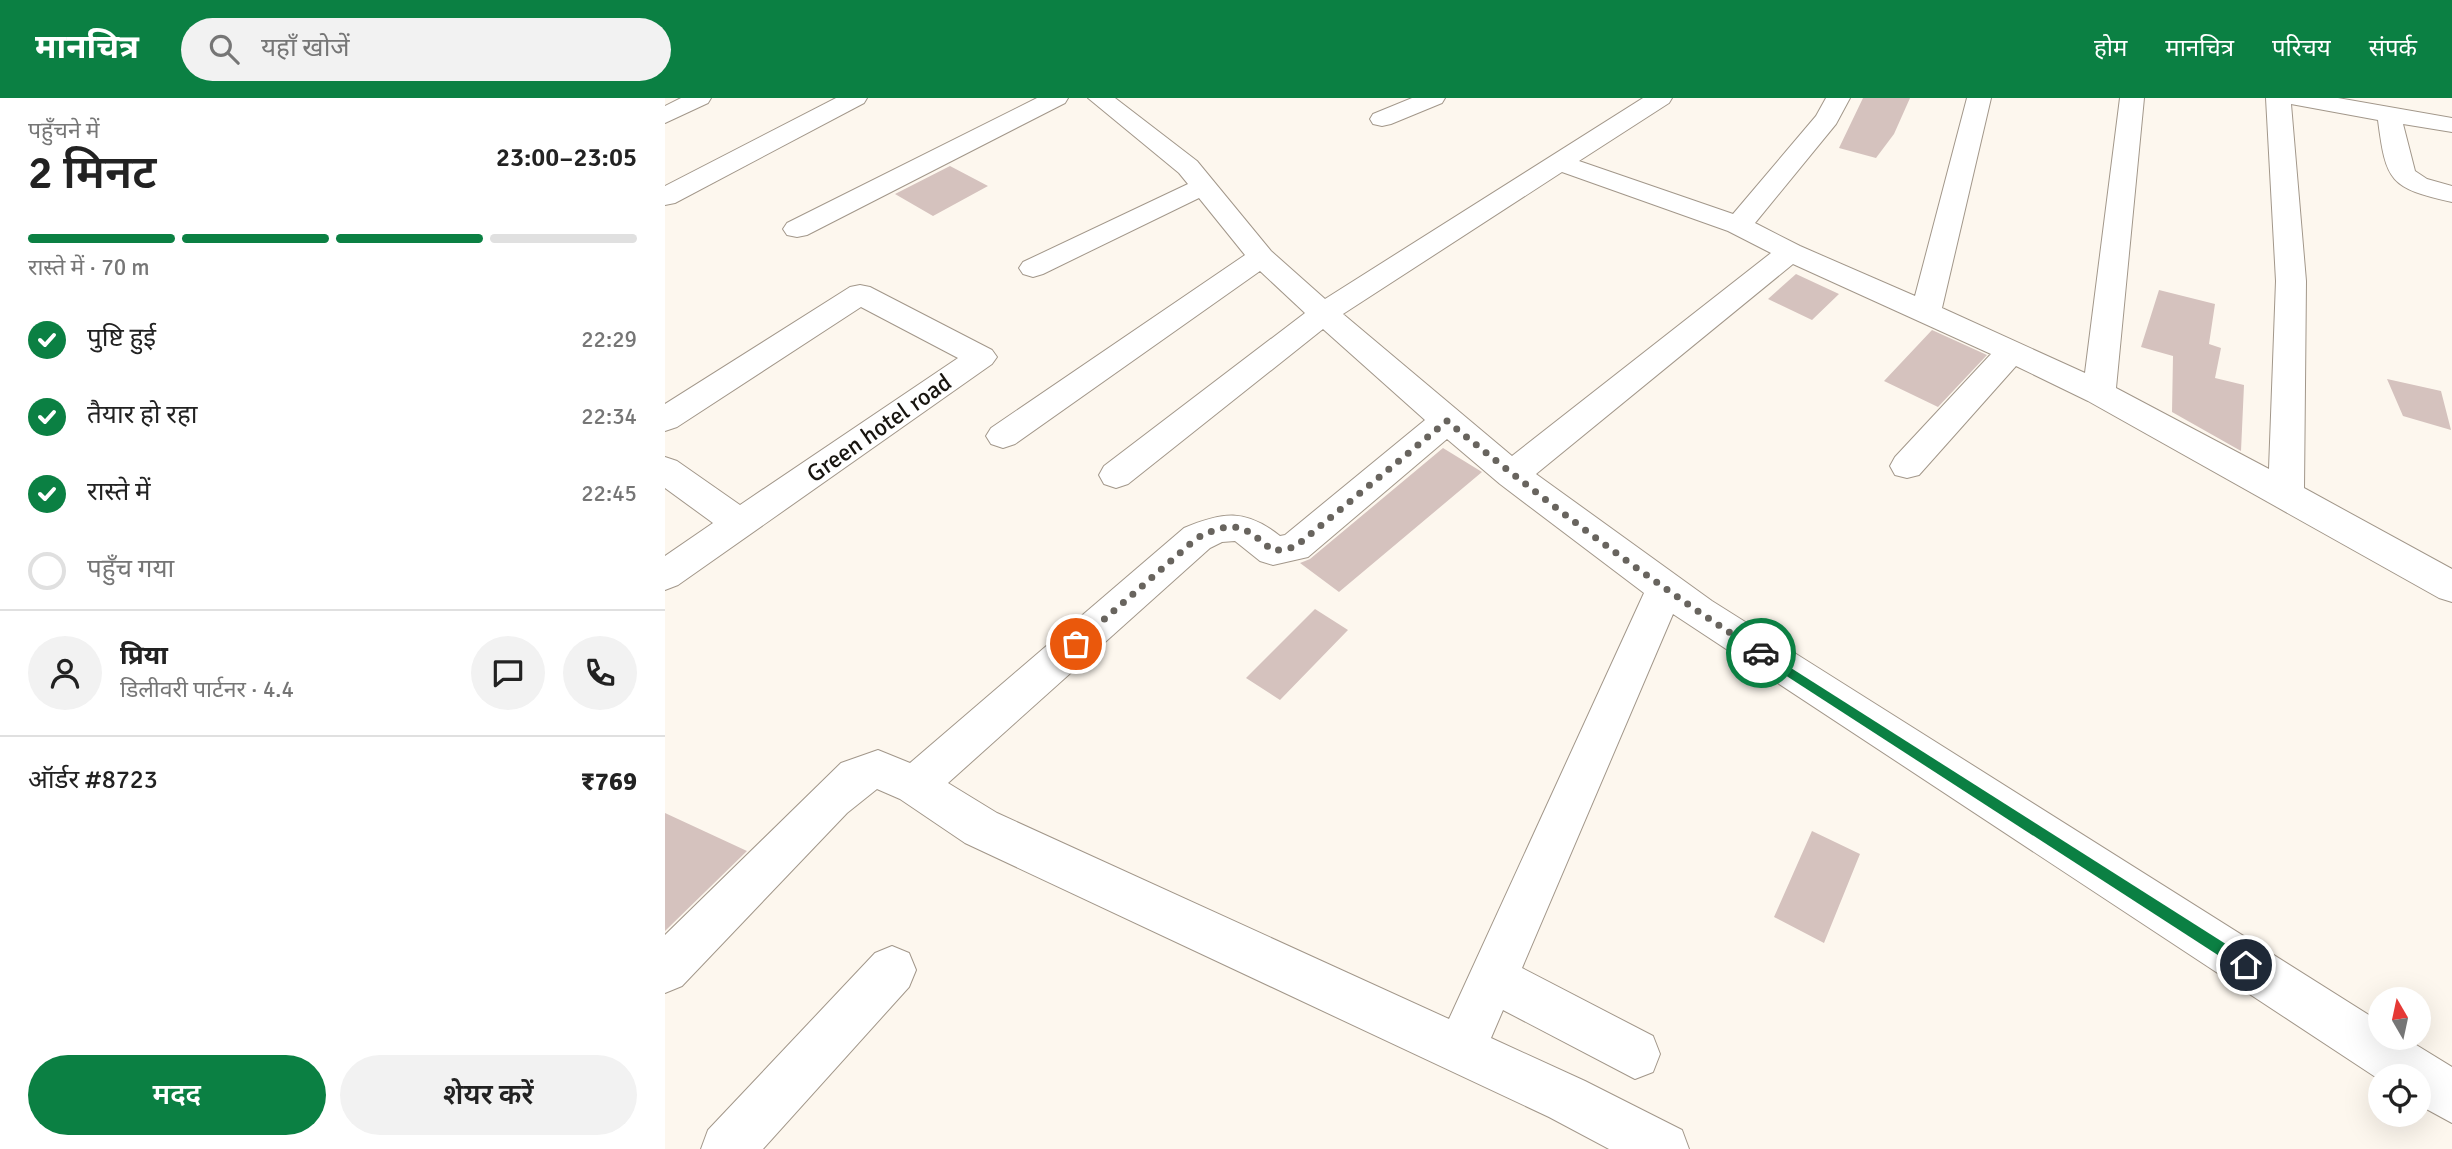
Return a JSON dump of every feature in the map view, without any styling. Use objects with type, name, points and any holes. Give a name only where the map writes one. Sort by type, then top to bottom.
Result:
[{"type":"street","points":[[665,116],[699,98]]},
{"type":"street","points":[[665,197],[855,98]]},
{"type":"street","points":[[797,229],[1056,98]]},
{"type":"street","points":[[1100,98],[1188,167],[1261,257],[1447,421],[1512,475],[1697,612],[2452,1097]]},
{"type":"street","points":[[1382,119],[1433,98]]},
{"type":"street","points":[[1116,475],[1324,313],[1660,98]]},
{"type":"street","points":[[1738,225],[1827,119],[1837,98]]},
{"type":"street","points":[[1926,313],[1979,98]]},
{"type":"street","points":[[2099,393],[2132,98]]},
{"type":"street","points":[[2278,98],[2291,281],[2286,494]]},
{"type":"street","points":[[2295,98],[2452,125]]},
{"type":"street","points":[[2389,114],[2397,155],[2407,178],[2414,183],[2452,194]]},
{"type":"street","points":[[1557,162],[1738,225],[1790,252],[2012,351],[2099,393],[2452,587]]},
{"type":"street","points":[[1033,268],[1204,186]]},
{"type":"street","points":[[1512,475],[1790,252]]},
{"type":"street","points":[[1003,436],[1261,257]]},
{"type":"street","name":"Green hotel road","points":[[665,419],[860,294],[981,357],[665,575]]},
{"type":"street","points":[[1907,466],[2012,351]]},
{"type":"street","points":[[915,785],[1197,538],[1219,527],[1248,529],[1273,551],[1295,547],[1447,421]]},
{"type":"street","points":[[665,471],[740,524]]},
{"type":"street","points":[[1461,1050],[1665,588]]},
{"type":"street","points":[[665,969],[856,777],[878,769],[915,785],[981,828],[1461,1050],[1663,1149]]},
{"type":"street","points":[[727,1149],[892,970]]},
{"type":"street","points":[[1492,978],[1635,1054]]},
{"type":"building","points":[[1863,98],[1910,98],[1894,134],[1876,158],[1839,148]]},
{"type":"building","points":[[950,166],[988,186],[933,216],[895,194]]},
{"type":"building","points":[[1796,274],[1839,294],[1812,320],[1768,299]]},
{"type":"building","points":[[2159,290],[2215,304],[2209,344],[2221,348],[2215,378],[2244,385],[2241,451],[2172,412],[2173,356],[2141,347]]},
{"type":"building","points":[[1932,330],[1987,355],[1938,407],[1884,381]]},
{"type":"building","points":[[2387,379],[2441,391],[2451,430],[2403,416]]},
{"type":"building","points":[[1443,448],[1482,472],[1339,592],[1300,563],[1310,559]]},
{"type":"building","points":[[1315,609],[1348,630],[1280,700],[1246,678]]},
{"type":"building","points":[[665,813],[747,851],[665,931]]},
{"type":"building","points":[[1812,831],[1860,854],[1824,943],[1774,917]]},
{"type":"way so far","points":[[1076,644],[1197,538],[1219,527],[1248,529],[1273,551],[1295,547],[1447,421],[1512,475],[1697,612],[1761,653]]},
{"type":"route","points":[[1761,653],[2246,965]]}]
